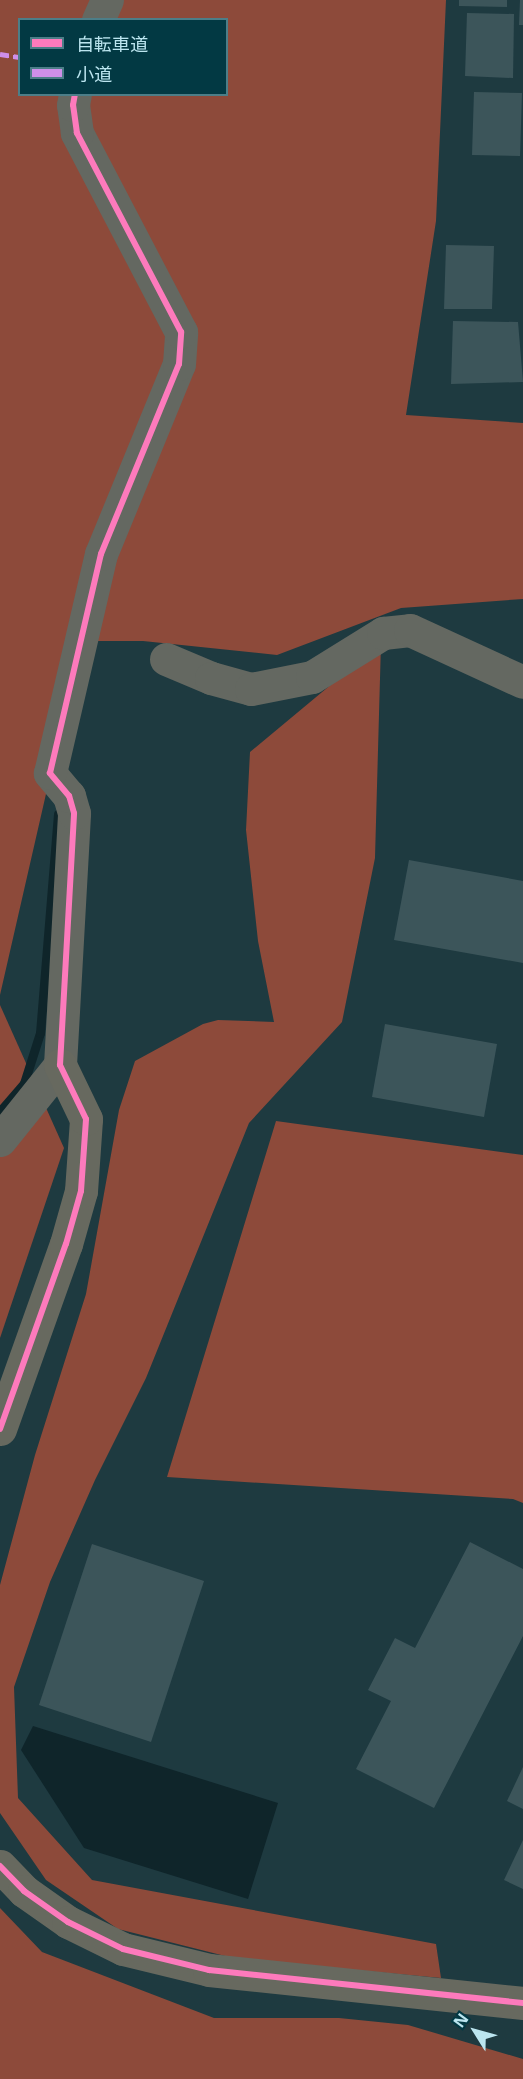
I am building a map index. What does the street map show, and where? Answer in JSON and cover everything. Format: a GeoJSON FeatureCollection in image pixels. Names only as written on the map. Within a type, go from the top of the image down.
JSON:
{"type":"FeatureCollection","features":[{"type":"Feature","properties":{"kind":"street"},"geometry":{"type":"LineString","coordinates":[[99,18],[107,0]]}},
{"type":"Feature","properties":{"kind":"street"},"geometry":{"type":"LineString","coordinates":[[0,1429],[66,1244],[81,1191],[86,1119],[60,1065],[74,813],[69,796],[50,773],[100,554],[178,364],[181,332],[77,133],[72,105],[74,96]]}},
{"type":"Feature","properties":{"kind":"street"},"geometry":{"type":"LineString","coordinates":[[166,659],[211,678],[251,689],[312,677],[383,633],[410,630],[523,682]]}},
{"type":"Feature","properties":{"kind":"street"},"geometry":{"type":"LineString","coordinates":[[0,1140],[60,1065]]}},
{"type":"Feature","properties":{"kind":"street"},"geometry":{"type":"LineString","coordinates":[[0,1866],[24,1891],[68,1922],[123,1949],[209,1970],[523,2003]]}},
{"type":"Feature","properties":{"kind":"shaded area"},"geometry":{"type":"Polygon","coordinates":[[[0,0],[446,0],[436,221],[406,415],[523,423],[523,599],[401,608],[277,655],[143,641],[81,641],[0,995],[0,0]]]}},
{"type":"Feature","properties":{"kind":"shaded area"},"geometry":{"type":"Polygon","coordinates":[[[381,643],[375,858],[342,1022],[249,1123],[146,1378],[95,1480],[50,1582],[14,1687],[18,1798],[92,1880],[436,1944],[441,1978],[237,1959],[118,1929],[46,1880],[0,1813],[0,1585],[35,1455],[86,1294],[119,1110],[135,1061],[203,1024],[218,1020],[274,1022],[258,941],[246,830],[250,752],[381,643]]]}},
{"type":"Feature","properties":{"kind":"shaded area"},"geometry":{"type":"Polygon","coordinates":[[[0,1005],[64,1148],[0,1338],[0,1005]]]}},
{"type":"Feature","properties":{"kind":"shaded area"},"geometry":{"type":"Polygon","coordinates":[[[276,1121],[523,1155],[523,1503],[513,1499],[167,1477],[276,1121]]]}},
{"type":"Feature","properties":{"kind":"shaded area"},"geometry":{"type":"Polygon","coordinates":[[[0,1908],[42,1952],[214,2018],[339,2018],[408,2025],[523,2059],[523,2079],[0,2079],[0,1908]]]}},
{"type":"Feature","properties":{"kind":"water"},"geometry":{"type":"Polygon","coordinates":[[[33,1726],[278,1803],[248,1899],[84,1848],[21,1750],[33,1726]]]}},
{"type":"Feature","properties":{"kind":"building"},"geometry":{"type":"Polygon","coordinates":[[[459,0],[507,0],[507,7],[459,6],[459,0]]]}},
{"type":"Feature","properties":{"kind":"building"},"geometry":{"type":"Polygon","coordinates":[[[520,0],[523,0],[523,25],[519,25],[520,0]]]}},
{"type":"Feature","properties":{"kind":"building"},"geometry":{"type":"Polygon","coordinates":[[[467,13],[514,14],[513,78],[465,76],[467,13]]]}},
{"type":"Feature","properties":{"kind":"building"},"geometry":{"type":"Polygon","coordinates":[[[474,92],[522,93],[520,156],[472,155],[474,92]]]}},
{"type":"Feature","properties":{"kind":"building"},"geometry":{"type":"Polygon","coordinates":[[[446,245],[494,246],[492,309],[444,309],[446,245]]]}},
{"type":"Feature","properties":{"kind":"building"},"geometry":{"type":"Polygon","coordinates":[[[453,321],[518,322],[523,382],[451,384],[453,321]]]}},
{"type":"Feature","properties":{"kind":"building"},"geometry":{"type":"Polygon","coordinates":[[[409,860],[523,881],[523,963],[394,940],[409,860]]]}},
{"type":"Feature","properties":{"kind":"building"},"geometry":{"type":"Polygon","coordinates":[[[385,1024],[497,1044],[484,1117],[372,1097],[385,1024]]]}},
{"type":"Feature","properties":{"kind":"building"},"geometry":{"type":"Polygon","coordinates":[[[470,1542],[523,1569],[523,1636],[434,1808],[356,1769],[391,1701],[368,1690],[395,1638],[415,1648],[470,1542]]]}},
{"type":"Feature","properties":{"kind":"building"},"geometry":{"type":"Polygon","coordinates":[[[92,1544],[204,1581],[151,1742],[39,1705],[92,1544]]]}},
{"type":"Feature","properties":{"kind":"building"},"geometry":{"type":"Polygon","coordinates":[[[523,1767],[523,1809],[507,1801],[523,1767]]]}},
{"type":"Feature","properties":{"kind":"building"},"geometry":{"type":"Polygon","coordinates":[[[523,1840],[523,1889],[504,1880],[523,1840]]]}},
{"type":"Feature","properties":{"kind":"waterway"},"geometry":{"type":"LineString","coordinates":[[0,1111],[24,1083],[40,1033],[58,814]]}},
{"type":"Feature","properties":{"kind":"marked path"},"geometry":{"type":"LineString","coordinates":[[0,54],[18,57]]}},
{"type":"Feature","properties":{"kind":"cycle path"},"geometry":{"type":"LineString","coordinates":[[0,1429],[66,1244],[81,1191],[86,1119],[60,1065],[74,813],[69,796],[50,773],[101,554],[179,364],[181,332],[77,133],[73,105],[75,96]]}},
{"type":"Feature","properties":{"kind":"cycle path"},"geometry":{"type":"LineString","coordinates":[[0,1866],[24,1891],[68,1922],[123,1949],[209,1970],[523,2003]]}}]}
